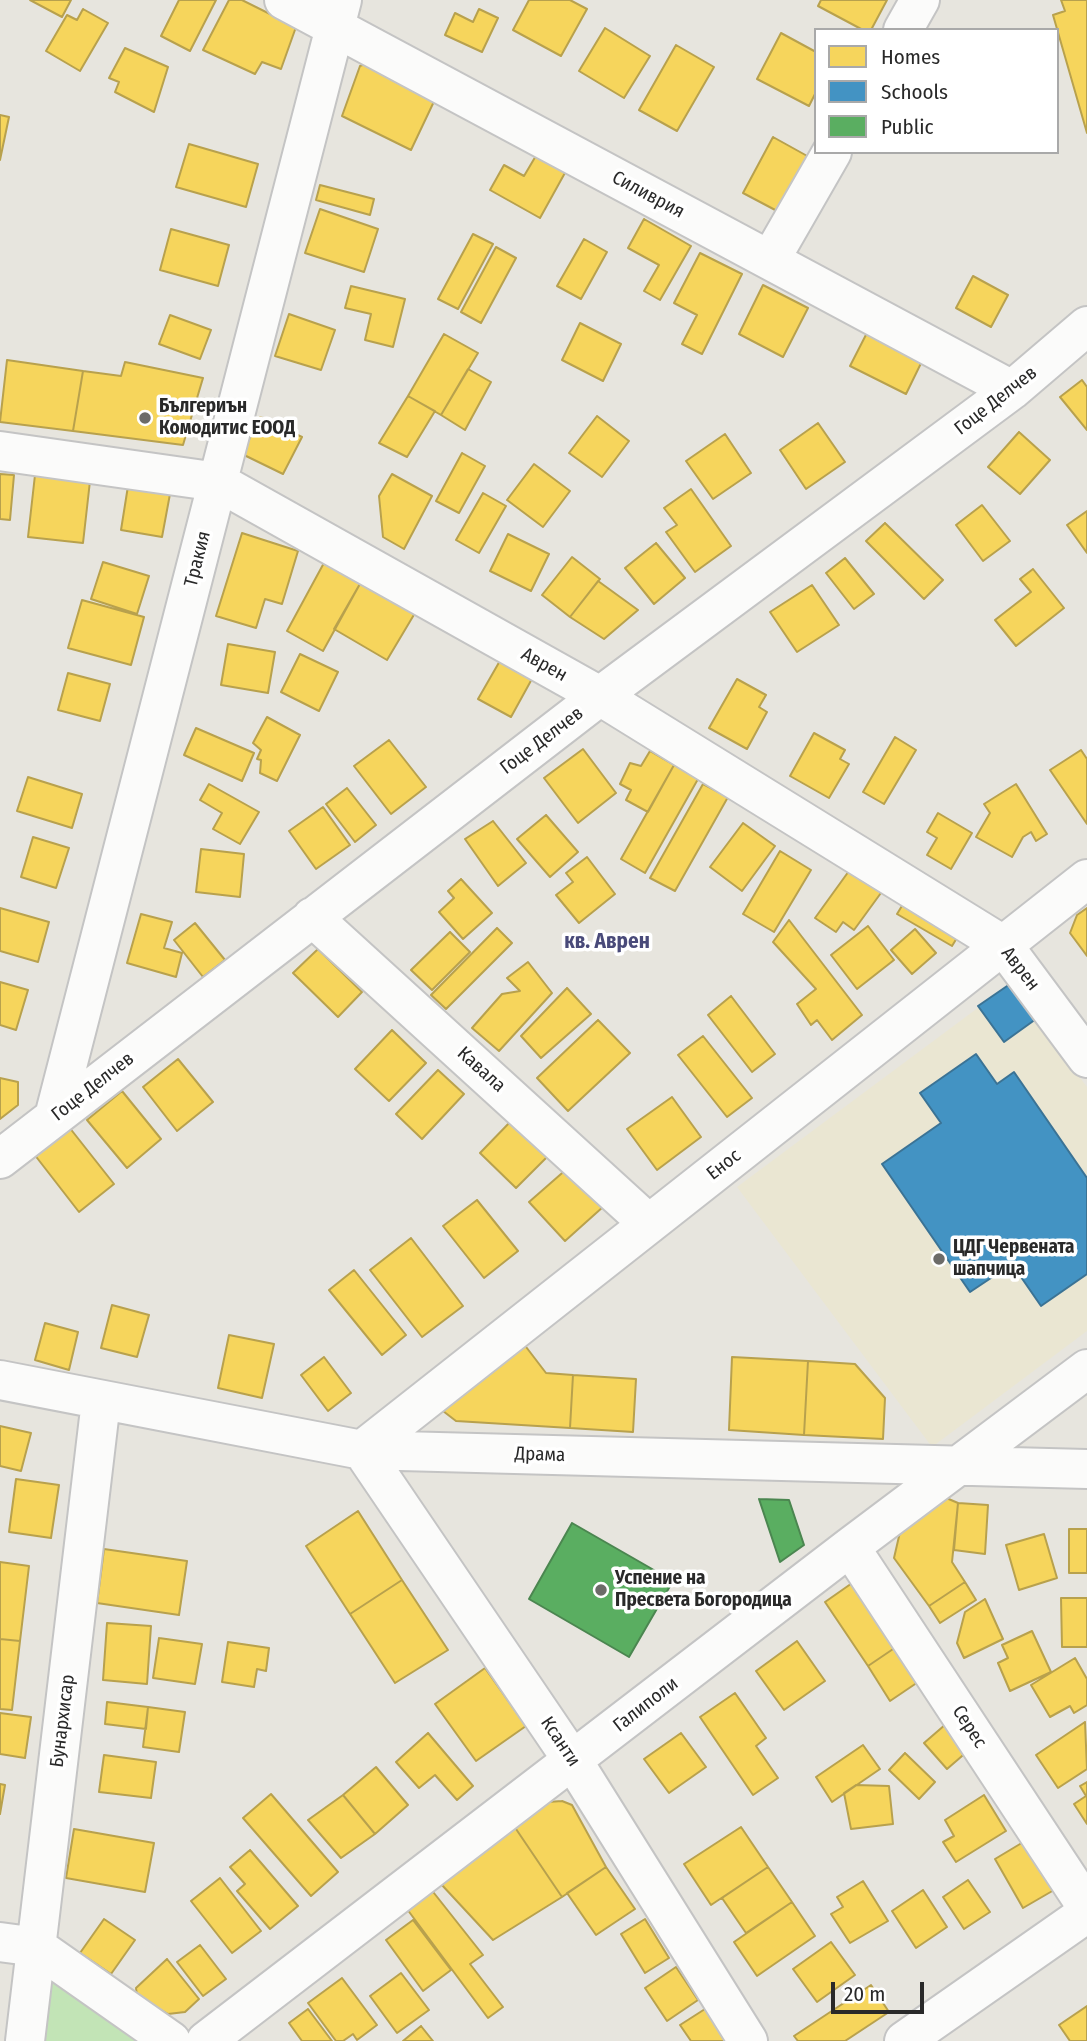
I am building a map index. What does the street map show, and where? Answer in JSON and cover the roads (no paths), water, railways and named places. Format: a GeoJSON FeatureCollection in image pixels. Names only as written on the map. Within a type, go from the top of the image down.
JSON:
{"type":"FeatureCollection","features":[{"type":"Feature","properties":{"kind":"street","name":"Силиврия"},"geometry":{"type":"LineString","coordinates":[[284,0],[339,14],[770,260],[1012,390]]}},
{"type":"Feature","properties":{"kind":"street"},"geometry":{"type":"LineString","coordinates":[[904,28],[920,0]]}},
{"type":"Feature","properties":{"kind":"street","name":"Тракия"},"geometry":{"type":"LineString","coordinates":[[54,1117],[339,14]]}},
{"type":"Feature","properties":{"kind":"street"},"geometry":{"type":"LineString","coordinates":[[770,260],[831,154]]}},
{"type":"Feature","properties":{"kind":"street","name":"Гоце Делчев"},"geometry":{"type":"LineString","coordinates":[[0,1159],[600,696],[1012,390],[1087,326]]}},
{"type":"Feature","properties":{"kind":"street","name":"Аврен"},"geometry":{"type":"LineString","coordinates":[[0,451],[218,482],[600,696],[1003,945],[1087,1058]]}},
{"type":"Feature","properties":{"kind":"street","name":"Енос"},"geometry":{"type":"LineString","coordinates":[[362,1450],[1087,879]]}},
{"type":"Feature","properties":{"kind":"street","name":"Кавала"},"geometry":{"type":"LineString","coordinates":[[312,917],[649,1224]]}},
{"type":"Feature","properties":{"kind":"street","name":"Галиполи"},"geometry":{"type":"LineString","coordinates":[[206,2041],[953,1468],[1087,1369]]}},
{"type":"Feature","properties":{"kind":"street","name":"Драма"},"geometry":{"type":"LineString","coordinates":[[0,1380],[362,1450],[953,1468],[1087,1469]]}},
{"type":"Feature","properties":{"kind":"street","name":"Бунархисар"},"geometry":{"type":"LineString","coordinates":[[25,2041],[18,1944],[101,1401]]}},
{"type":"Feature","properties":{"kind":"street","name":"Ксанти"},"geometry":{"type":"LineString","coordinates":[[362,1450],[573,1761],[748,2041]]}},
{"type":"Feature","properties":{"kind":"street","name":"Серес"},"geometry":{"type":"LineString","coordinates":[[850,1547],[1087,1907]]}},
{"type":"Feature","properties":{"kind":"street"},"geometry":{"type":"LineString","coordinates":[[904,2041],[1087,1913]]}},
{"type":"Feature","properties":{"kind":"street"},"geometry":{"type":"LineString","coordinates":[[18,1944],[171,2041]]}},
{"type":"Feature","properties":{"kind":"place","name":"Бългериън Комодитис ЕООД"},"geometry":{"type":"Point","coordinates":[145,418]}},
{"type":"Feature","properties":{"kind":"place","name":"ЦДГ Червената шапчица"},"geometry":{"type":"Point","coordinates":[939,1259]}},
{"type":"Feature","properties":{"kind":"place","name":"Успение на Пресвета Богородица"},"geometry":{"type":"Point","coordinates":[601,1590]}},
{"type":"Feature","properties":{"kind":"district","name":"кв. Аврен"},"geometry":{"type":"Point","coordinates":[607,942]}}]}
